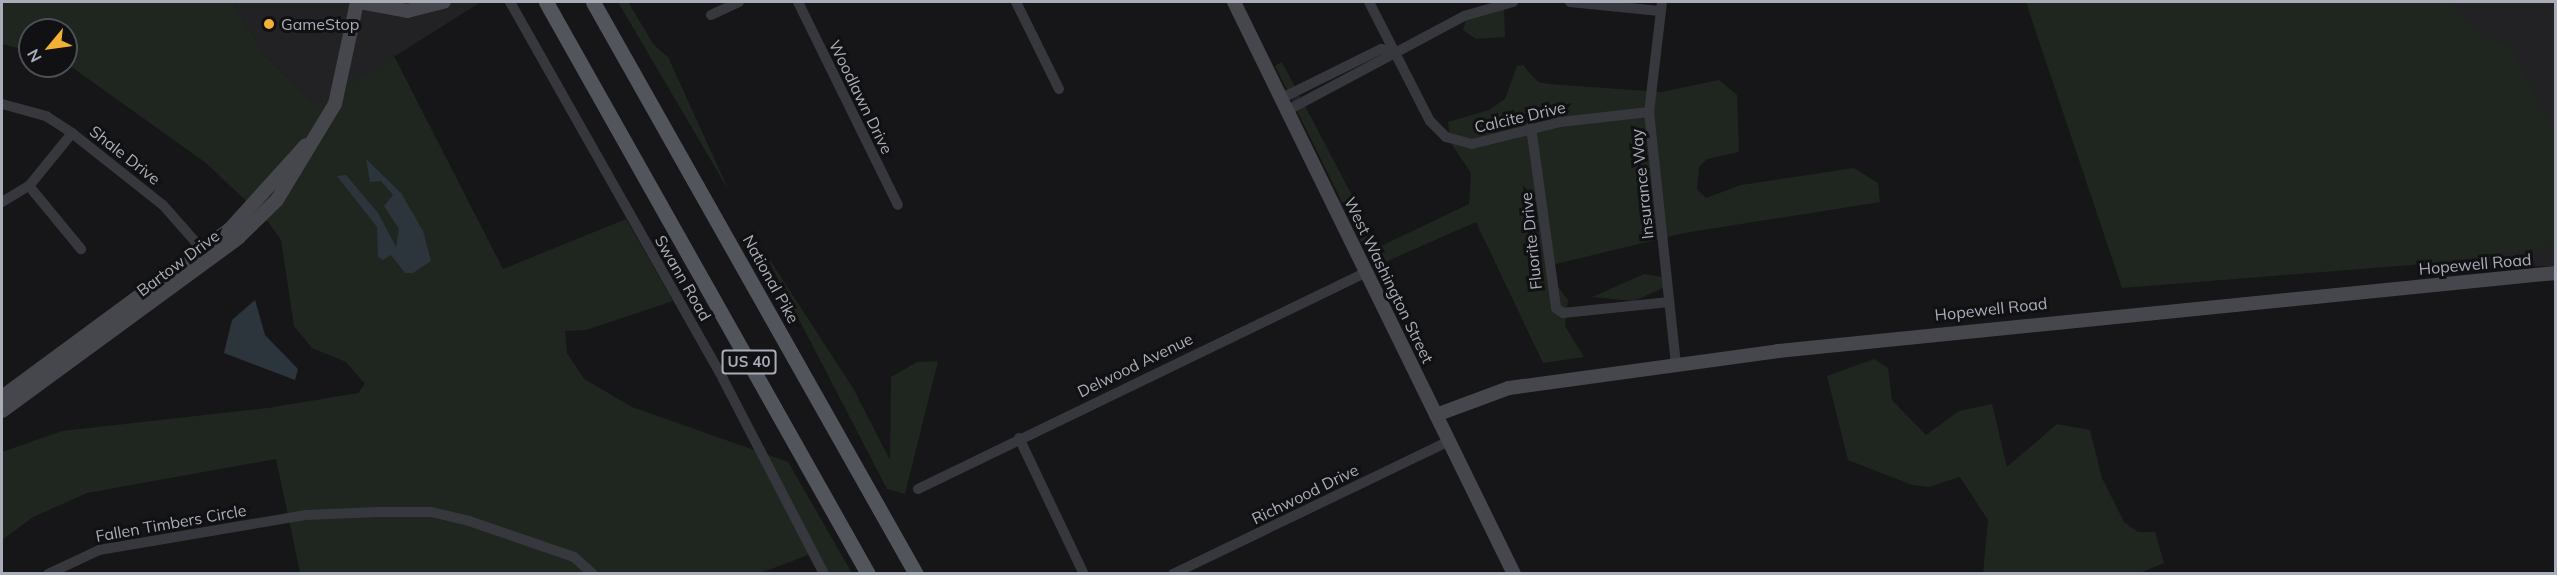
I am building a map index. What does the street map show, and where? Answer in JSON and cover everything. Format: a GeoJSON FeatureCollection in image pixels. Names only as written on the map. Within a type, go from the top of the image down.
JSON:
{"type":"FeatureCollection","features":[{"type":"Feature","properties":{"kind":"main road"},"geometry":{"type":"LineString","coordinates":[[359,2],[407,11],[444,2]]}},
{"type":"Feature","properties":{"kind":"main road","name":"Bartow Drive"},"geometry":{"type":"LineString","coordinates":[[2,411],[206,255],[248,214],[335,104],[359,2]]}},
{"type":"Feature","properties":{"kind":"main road"},"geometry":{"type":"LineString","coordinates":[[541,2],[557,21]]}},
{"type":"Feature","properties":{"kind":"main road","name":"US 40"},"geometry":{"type":"LineString","coordinates":[[546,2],[868,573]]}},
{"type":"Feature","properties":{"kind":"main road"},"geometry":{"type":"LineString","coordinates":[[585,2],[635,88],[645,93]]}},
{"type":"Feature","properties":{"kind":"main road","name":"National Pike"},"geometry":{"type":"LineString","coordinates":[[593,2],[916,573]]}},
{"type":"Feature","properties":{"kind":"main road","name":"West Washington Street"},"geometry":{"type":"LineString","coordinates":[[1234,2],[1514,573]]}},
{"type":"Feature","properties":{"kind":"main road","name":"Bartow Drive"},"geometry":{"type":"LineString","coordinates":[[2,397],[206,255]]}},
{"type":"Feature","properties":{"kind":"main road","name":"Hopewell Road"},"geometry":{"type":"LineString","coordinates":[[1436,415],[1509,388],[1676,364],[2033,321],[2556,273]]}},
{"type":"Feature","properties":{"kind":"street","name":"Swann Road"},"geometry":{"type":"LineString","coordinates":[[510,2],[723,379],[824,573]]}},
{"type":"Feature","properties":{"kind":"street"},"geometry":{"type":"LineString","coordinates":[[711,15],[739,2]]}},
{"type":"Feature","properties":{"kind":"street","name":"Woodlawn Drive"},"geometry":{"type":"LineString","coordinates":[[798,2],[897,205]]}},
{"type":"Feature","properties":{"kind":"street"},"geometry":{"type":"LineString","coordinates":[[1016,2],[1059,89]]}},
{"type":"Feature","properties":{"kind":"street","name":"Calcite Drive"},"geometry":{"type":"LineString","coordinates":[[1370,2],[1430,121],[1446,137],[1472,144],[1531,128],[1649,112]]}},
{"type":"Feature","properties":{"kind":"street"},"geometry":{"type":"LineString","coordinates":[[1285,104],[1388,61],[1394,51],[1464,16],[1513,2]]}},
{"type":"Feature","properties":{"kind":"street"},"geometry":{"type":"LineString","coordinates":[[1570,2],[1661,6]]}},
{"type":"Feature","properties":{"kind":"street","name":"Insurance Way"},"geometry":{"type":"LineString","coordinates":[[1661,6],[1649,112],[1676,364]]}},
{"type":"Feature","properties":{"kind":"street","name":"Shale Drive"},"geometry":{"type":"LineString","coordinates":[[2,104],[46,116],[72,133],[163,205],[206,255]]}},
{"type":"Feature","properties":{"kind":"street","name":"Fluorite Drive"},"geometry":{"type":"LineString","coordinates":[[1531,128],[1556,308],[1563,313],[1669,302]]}},
{"type":"Feature","properties":{"kind":"street"},"geometry":{"type":"LineString","coordinates":[[2,202],[29,186],[72,133]]}},
{"type":"Feature","properties":{"kind":"street"},"geometry":{"type":"LineString","coordinates":[[29,186],[81,249]]}},
{"type":"Feature","properties":{"kind":"street","name":"Delwood Avenue"},"geometry":{"type":"LineString","coordinates":[[918,489],[1019,438],[1366,272]]}},
{"type":"Feature","properties":{"kind":"street"},"geometry":{"type":"LineString","coordinates":[[1019,438],[1084,573]]}},
{"type":"Feature","properties":{"kind":"street","name":"Richwood Drive"},"geometry":{"type":"LineString","coordinates":[[1173,573],[1449,441]]}},
{"type":"Feature","properties":{"kind":"street","name":"Fallen Timbers Circle"},"geometry":{"type":"LineString","coordinates":[[48,573],[99,550],[305,515],[431,512],[574,557],[593,573]]}},
{"type":"Feature","properties":{"kind":"shaded area"},"geometry":{"type":"Polygon","coordinates":[[[2,2],[233,2],[265,56],[317,105],[394,56],[503,269],[626,219],[673,301],[586,330],[565,331],[567,353],[584,379],[632,407],[788,462],[852,573],[829,573],[816,552],[758,574],[293,573],[300,572],[276,459],[87,493],[33,517],[2,540],[2,452],[62,431],[268,408],[358,393],[365,384],[346,362],[312,348],[294,326],[281,240],[268,222],[206,163],[78,72],[78,18],[18,18],[18,48],[2,44],[2,2]]]}},
{"type":"Feature","properties":{"kind":"shaded area"},"geometry":{"type":"Polygon","coordinates":[[[233,2],[481,2],[317,105],[265,56],[233,2]]]}},
{"type":"Feature","properties":{"kind":"shaded area"},"geometry":{"type":"Polygon","coordinates":[[[618,2],[628,2],[654,45],[668,57],[729,191],[618,2]]]}},
{"type":"Feature","properties":{"kind":"shaded area"},"geometry":{"type":"Polygon","coordinates":[[[2026,2],[2446,2],[2481,32],[2510,48],[2555,130],[2555,246],[2423,264],[2122,288],[2026,2]]]}},
{"type":"Feature","properties":{"kind":"shaded area"},"geometry":{"type":"Polygon","coordinates":[[[2419,2],[2555,2],[2555,266],[2419,266],[2419,2]]]}},
{"type":"Feature","properties":{"kind":"shaded area"},"geometry":{"type":"Polygon","coordinates":[[[1504,8],[1505,37],[1476,39],[1463,30],[1466,19],[1504,8]]]}},
{"type":"Feature","properties":{"kind":"shaded area"},"geometry":{"type":"Polygon","coordinates":[[[1282,62],[1379,247],[1469,204],[1471,173],[1450,142],[1448,122],[1489,110],[1505,99],[1517,66],[1523,65],[1538,82],[1549,84],[1661,92],[1719,80],[1737,95],[1739,152],[1707,159],[1699,167],[1697,189],[1706,198],[1741,185],[1854,168],[1878,183],[1880,202],[1684,233],[1552,265],[1555,283],[1568,300],[1565,326],[1584,357],[1543,363],[1476,222],[1374,267],[1275,66],[1282,62]]]}},
{"type":"Feature","properties":{"kind":"shaded area"},"geometry":{"type":"Polygon","coordinates":[[[366,159],[401,193],[423,231],[431,261],[413,273],[405,273],[391,255],[383,260],[378,257],[377,227],[337,176],[346,175],[378,213],[396,247],[399,229],[384,206],[393,195],[381,181],[370,182],[366,159]]]}},
{"type":"Feature","properties":{"kind":"shaded area"},"geometry":{"type":"Polygon","coordinates":[[[762,248],[853,388],[890,460],[891,377],[917,362],[938,361],[905,494],[887,489],[762,248]]]}},
{"type":"Feature","properties":{"kind":"shaded area"},"geometry":{"type":"Polygon","coordinates":[[[1644,274],[1668,278],[1665,287],[1634,301],[1592,297],[1644,274]]]}},
{"type":"Feature","properties":{"kind":"shaded area"},"geometry":{"type":"Polygon","coordinates":[[[255,300],[265,335],[298,369],[295,380],[224,353],[232,320],[255,300]]]}},
{"type":"Feature","properties":{"kind":"shaded area"},"geometry":{"type":"Polygon","coordinates":[[[1874,359],[1888,368],[1892,400],[1926,435],[1959,411],[1992,404],[2007,467],[2057,424],[2090,430],[2102,478],[2124,522],[2138,532],[2155,532],[2164,563],[2140,573],[1983,573],[1988,520],[1960,477],[1929,487],[1912,485],[1848,460],[1827,376],[1874,359]]]}},
{"type":"Feature","properties":{"kind":"place","name":"GameStop"},"geometry":{"type":"Point","coordinates":[269,24]}}]}
